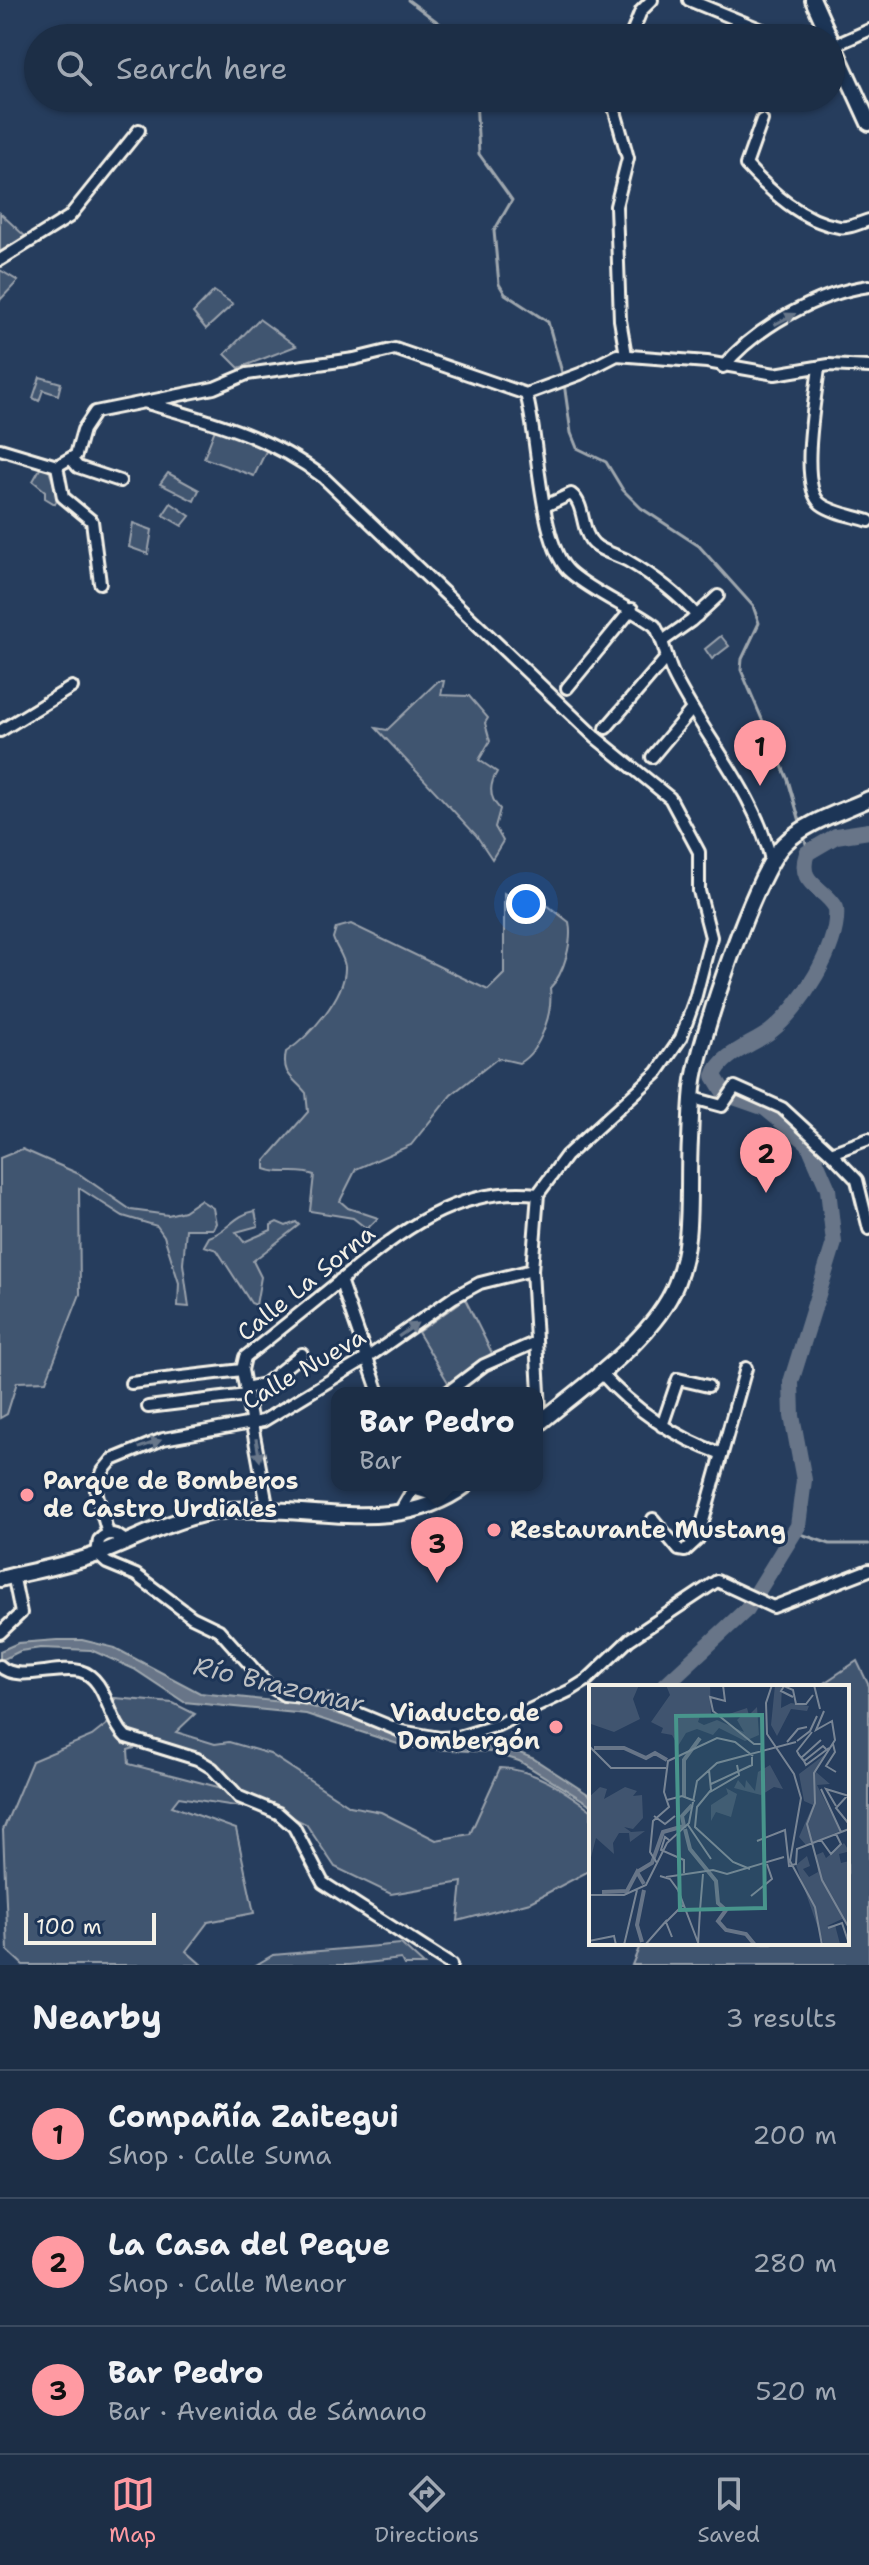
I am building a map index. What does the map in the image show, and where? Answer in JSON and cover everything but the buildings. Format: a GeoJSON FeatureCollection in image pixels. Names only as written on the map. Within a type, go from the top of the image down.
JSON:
{"type":"FeatureCollection","features":[{"type":"Feature","properties":{"kind":"street"},"geometry":{"type":"LineString","coordinates":[[636,24],[641,11],[652,0]]}},
{"type":"Feature","properties":{"kind":"street"},"geometry":{"type":"LineString","coordinates":[[689,0],[748,24]]}},
{"type":"Feature","properties":{"kind":"street"},"geometry":{"type":"LineString","coordinates":[[813,0],[824,24]]}},
{"type":"Feature","properties":{"kind":"street"},"geometry":{"type":"LineString","coordinates":[[845,38],[869,30]]}},
{"type":"Feature","properties":{"kind":"street"},"geometry":{"type":"LineString","coordinates":[[845,71],[869,123]]}},
{"type":"Feature","properties":{"kind":"street"},"geometry":{"type":"LineString","coordinates":[[615,112],[628,158],[616,206],[620,320],[626,355]]}},
{"type":"Feature","properties":{"kind":"street"},"geometry":{"type":"LineString","coordinates":[[762,120],[746,165],[763,184],[800,212],[841,228],[869,220]]}},
{"type":"Feature","properties":{"kind":"street"},"geometry":{"type":"LineString","coordinates":[[0,260],[69,217],[139,130]]}},
{"type":"Feature","properties":{"kind":"street"},"geometry":{"type":"LineString","coordinates":[[723,367],[748,342],[771,327],[833,294],[869,286]]}},
{"type":"Feature","properties":{"kind":"street"},"geometry":{"type":"LineString","coordinates":[[0,449],[57,466],[72,460],[83,430],[95,412],[214,388],[247,374],[354,359],[395,349],[526,394],[617,355],[775,374],[819,367],[869,367]]}},
{"type":"Feature","properties":{"kind":"street"},"geometry":{"type":"LineString","coordinates":[[819,367],[809,464],[811,491],[823,505],[869,521]]}},
{"type":"Feature","properties":{"kind":"street"},"geometry":{"type":"LineString","coordinates":[[526,394],[536,471],[560,559],[570,573],[655,626],[664,640],[667,657],[692,709],[749,806],[771,860]]}},
{"type":"Feature","properties":{"kind":"street"},"geometry":{"type":"LineString","coordinates":[[147,403],[255,435],[280,447],[323,477],[595,737],[660,788],[679,810],[696,842],[699,891],[711,937],[681,1038],[657,1073],[566,1156],[538,1194],[532,1270],[539,1387]]}},
{"type":"Feature","properties":{"kind":"street"},"geometry":{"type":"LineString","coordinates":[[72,460],[78,467],[120,481]]}},
{"type":"Feature","properties":{"kind":"street"},"geometry":{"type":"LineString","coordinates":[[57,466],[63,497],[92,521],[100,583]]}},
{"type":"Feature","properties":{"kind":"street"},"geometry":{"type":"LineString","coordinates":[[545,506],[571,494],[577,499],[583,523],[596,546],[653,576],[682,598],[697,616]]}},
{"type":"Feature","properties":{"kind":"street"},"geometry":{"type":"LineString","coordinates":[[664,640],[718,596]]}},
{"type":"Feature","properties":{"kind":"street"},"geometry":{"type":"LineString","coordinates":[[567,688],[632,609]]}},
{"type":"Feature","properties":{"kind":"street"},"geometry":{"type":"LineString","coordinates":[[606,728],[667,657]]}},
{"type":"Feature","properties":{"kind":"street"},"geometry":{"type":"LineString","coordinates":[[0,731],[72,687]]}},
{"type":"Feature","properties":{"kind":"street"},"geometry":{"type":"LineString","coordinates":[[652,757],[692,709]]}},
{"type":"Feature","properties":{"kind":"street"},"geometry":{"type":"LineString","coordinates":[[543,1419],[649,1326],[676,1284],[685,1255],[693,1098],[700,1050],[754,896],[771,860],[792,837],[869,799]]}},
{"type":"Feature","properties":{"kind":"street"},"geometry":{"type":"LineString","coordinates":[[693,1098],[722,1106],[735,1087],[782,1108],[857,1180],[869,1229]]}},
{"type":"Feature","properties":{"kind":"street"},"geometry":{"type":"LineString","coordinates":[[831,1153],[869,1139]]}},
{"type":"Feature","properties":{"kind":"street","name":"Calle La Sorna"},"geometry":{"type":"LineString","coordinates":[[268,1511],[242,1370],[245,1357],[408,1228],[456,1203],[484,1196],[538,1194]]}},
{"type":"Feature","properties":{"kind":"street","name":"Calle Nueva"},"geometry":{"type":"LineString","coordinates":[[108,1534],[96,1491],[103,1471],[112,1460],[163,1439],[253,1425],[367,1358],[460,1294],[480,1283],[532,1270]]}},
{"type":"Feature","properties":{"kind":"street"},"geometry":{"type":"LineString","coordinates":[[340,1280],[377,1387]]}},
{"type":"Feature","properties":{"kind":"street"},"geometry":{"type":"LineString","coordinates":[[455,1387],[484,1365],[536,1342]]}},
{"type":"Feature","properties":{"kind":"street"},"geometry":{"type":"LineString","coordinates":[[148,1407],[246,1392],[264,1384],[302,1354]]}},
{"type":"Feature","properties":{"kind":"street"},"geometry":{"type":"LineString","coordinates":[[653,1519],[679,1550],[685,1551],[698,1539],[746,1368]]}},
{"type":"Feature","properties":{"kind":"street"},"geometry":{"type":"LineString","coordinates":[[131,1383],[242,1370]]}},
{"type":"Feature","properties":{"kind":"street"},"geometry":{"type":"LineString","coordinates":[[599,1371],[626,1401],[662,1426],[722,1454]]}},
{"type":"Feature","properties":{"kind":"street"},"geometry":{"type":"LineString","coordinates":[[662,1426],[678,1379],[708,1386]]}},
{"type":"Feature","properties":{"kind":"street"},"geometry":{"type":"LineString","coordinates":[[399,1513],[410,1491]]}},
{"type":"Feature","properties":{"kind":"street"},"geometry":{"type":"LineString","coordinates":[[423,1491],[445,1499]]}},
{"type":"Feature","properties":{"kind":"street"},"geometry":{"type":"LineString","coordinates":[[0,1633],[21,1613],[4,1575],[97,1554],[187,1518],[210,1513],[268,1511],[399,1513],[445,1499],[457,1491]]}},
{"type":"Feature","properties":{"kind":"street"},"geometry":{"type":"LineString","coordinates":[[97,1554],[99,1540],[108,1534],[115,1534],[126,1542]]}},
{"type":"Feature","properties":{"kind":"street"},"geometry":{"type":"LineString","coordinates":[[97,1554],[107,1563],[136,1575],[192,1617],[219,1630],[268,1685],[284,1695],[323,1699],[401,1731],[440,1738],[459,1737],[498,1725],[571,1690],[587,1680],[630,1639],[717,1581],[773,1607],[869,1570]]}},
{"type":"Feature","properties":{"kind":"street"},"geometry":{"type":"LineString","coordinates":[[1,1667],[19,1673],[72,1669],[85,1672],[99,1686],[112,1718],[126,1737],[197,1759],[212,1768],[239,1797],[278,1813],[294,1827],[323,1883],[451,1965]]}},
{"type":"Feature","properties":{"kind":"shaded area"},"geometry":{"type":"Polygon","coordinates":[[[0,213],[27,238],[0,254],[0,213]]]}},
{"type":"Feature","properties":{"kind":"shaded area"},"geometry":{"type":"Polygon","coordinates":[[[0,270],[18,281],[0,300],[0,270]]]}},
{"type":"Feature","properties":{"kind":"shaded area"},"geometry":{"type":"Polygon","coordinates":[[[214,291],[233,304],[206,329],[193,313],[214,291]]]}},
{"type":"Feature","properties":{"kind":"shaded area"},"geometry":{"type":"Polygon","coordinates":[[[259,319],[296,346],[239,368],[225,354],[259,319]]]}},
{"type":"Feature","properties":{"kind":"shaded area"},"geometry":{"type":"Polygon","coordinates":[[[40,377],[61,383],[58,395],[43,390],[39,401],[33,398],[40,377]]]}},
{"type":"Feature","properties":{"kind":"shaded area"},"geometry":{"type":"Polygon","coordinates":[[[216,427],[269,445],[254,476],[204,458],[216,427]]]}},
{"type":"Feature","properties":{"kind":"shaded area"},"geometry":{"type":"Polygon","coordinates":[[[41,467],[48,467],[58,498],[55,504],[45,498],[45,491],[33,481],[41,467]]]}},
{"type":"Feature","properties":{"kind":"shaded area"},"geometry":{"type":"Polygon","coordinates":[[[168,473],[199,490],[194,501],[160,484],[168,473]]]}},
{"type":"Feature","properties":{"kind":"shaded area"},"geometry":{"type":"Polygon","coordinates":[[[171,503],[190,516],[182,526],[163,515],[171,503]]]}},
{"type":"Feature","properties":{"kind":"shaded area"},"geometry":{"type":"Polygon","coordinates":[[[133,523],[152,530],[148,554],[129,547],[133,523]]]}},
{"type":"Feature","properties":{"kind":"shaded area"},"geometry":{"type":"Polygon","coordinates":[[[721,636],[729,646],[712,659],[705,649],[721,636]]]}},
{"type":"Feature","properties":{"kind":"shaded area"},"geometry":{"type":"Polygon","coordinates":[[[438,681],[444,681],[441,695],[469,696],[488,718],[485,723],[490,741],[479,760],[497,772],[491,791],[500,809],[495,827],[503,841],[492,859],[476,835],[376,728],[387,730],[438,681]]]}},
{"type":"Feature","properties":{"kind":"shaded area"},"geometry":{"type":"Polygon","coordinates":[[[504,893],[511,897],[534,895],[569,922],[566,957],[550,988],[550,1008],[544,1030],[534,1049],[519,1063],[498,1058],[451,1095],[411,1145],[356,1169],[340,1201],[348,1208],[378,1218],[367,1229],[353,1218],[310,1211],[314,1175],[271,1171],[265,1169],[265,1161],[308,1112],[306,1093],[285,1066],[286,1052],[324,1015],[344,978],[343,959],[333,938],[336,928],[351,924],[488,990],[504,974],[504,893]]]}},
{"type":"Feature","properties":{"kind":"shaded area"},"geometry":{"type":"Polygon","coordinates":[[[22,1149],[79,1174],[131,1210],[168,1215],[184,1211],[200,1200],[213,1208],[216,1223],[213,1229],[186,1229],[183,1264],[189,1307],[178,1306],[179,1283],[164,1236],[157,1226],[123,1216],[79,1188],[80,1294],[46,1381],[17,1382],[7,1414],[0,1418],[0,1158],[22,1149]]]}},
{"type":"Feature","properties":{"kind":"shaded area"},"geometry":{"type":"Polygon","coordinates":[[[255,1211],[258,1226],[236,1232],[244,1242],[271,1230],[271,1225],[277,1222],[286,1226],[296,1222],[299,1225],[253,1261],[261,1277],[256,1305],[251,1303],[217,1250],[204,1246],[209,1237],[255,1211]]]}},
{"type":"Feature","properties":{"kind":"shaded area"},"geometry":{"type":"Polygon","coordinates":[[[465,1299],[492,1353],[449,1384],[418,1332],[465,1299]]]}},
{"type":"Feature","properties":{"kind":"shaded area"},"geometry":{"type":"Polygon","coordinates":[[[82,1640],[115,1648],[200,1693],[301,1704],[376,1724],[463,1740],[489,1740],[534,1759],[589,1795],[589,1804],[519,1761],[491,1752],[410,1748],[306,1714],[184,1702],[134,1669],[91,1650],[41,1648],[20,1651],[0,1661],[0,1651],[18,1643],[82,1640]]]}},
{"type":"Feature","properties":{"kind":"shaded area"},"geometry":{"type":"Polygon","coordinates":[[[857,1661],[869,1686],[869,1965],[632,1965],[640,1945],[849,1945],[849,1685],[821,1685],[857,1661]]]}},
{"type":"Feature","properties":{"kind":"shaded area"},"geometry":{"type":"Polygon","coordinates":[[[115,1698],[173,1703],[195,1714],[176,1732],[215,1744],[229,1742],[270,1754],[350,1806],[381,1812],[436,1840],[470,1834],[500,1768],[525,1772],[559,1788],[589,1809],[589,1871],[530,1902],[458,1921],[462,1882],[391,1894],[335,1867],[306,1824],[241,1792],[213,1762],[157,1741],[128,1750],[129,1764],[222,1788],[248,1808],[179,1797],[172,1806],[236,1829],[254,1913],[208,1922],[186,1951],[202,1965],[23,1965],[8,1951],[3,1830],[32,1761],[92,1736],[116,1717],[115,1698]]]}},
{"type":"Feature","properties":{"kind":"shaded area"},"geometry":{"type":"Polygon","coordinates":[[[401,1944],[424,1965],[404,1965],[401,1959],[349,1965],[256,1965],[273,1955],[401,1944]]]}},
{"type":"Feature","properties":{"kind":"waterway"},"geometry":{"type":"LineString","coordinates":[[408,0],[440,24]]}},
{"type":"Feature","properties":{"kind":"waterway"},"geometry":{"type":"LineString","coordinates":[[477,112],[479,154],[512,200],[494,231],[499,284],[505,294],[548,322],[563,376]]}},
{"type":"Feature","properties":{"kind":"waterway"},"geometry":{"type":"LineString","coordinates":[[564,383],[571,433],[577,448],[606,462],[623,490],[641,508],[699,546],[753,606],[759,623],[742,659],[741,670],[788,780],[801,825]]}},
{"type":"Feature","properties":{"kind":"waterway"},"geometry":{"type":"LineString","coordinates":[[665,1685],[747,1609],[798,1526],[804,1480],[792,1416],[791,1382],[834,1243],[828,1189],[808,1143],[765,1108],[725,1094],[714,1076],[730,1056],[782,1021],[805,992],[825,958],[836,923],[836,908],[808,879],[805,872],[807,853],[836,836],[869,831]]}},
{"type":"Feature","properties":{"kind":"waterway"},"geometry":{"type":"LineString","coordinates":[[804,836],[808,852]]}},
{"type":"Feature","properties":{"kind":"waterway"},"geometry":{"type":"LineString","coordinates":[[795,1532],[830,1544],[869,1544]]}},
{"type":"Feature","properties":{"kind":"place","name":"Compañía Zaitegui"},"geometry":{"type":"Point","coordinates":[760,786]}},
{"type":"Feature","properties":{"kind":"place","name":"La Casa del Peque"},"geometry":{"type":"Point","coordinates":[766,1193]}},
{"type":"Feature","properties":{"kind":"place","name":"Parque de Bomberos de Castro Urdiales"},"geometry":{"type":"Point","coordinates":[27,1495]}},
{"type":"Feature","properties":{"kind":"place","name":"Restaurante Mustang"},"geometry":{"type":"Point","coordinates":[494,1530]}},
{"type":"Feature","properties":{"kind":"place","name":"Bar Pedro"},"geometry":{"type":"Point","coordinates":[437,1583]}},
{"type":"Feature","properties":{"kind":"place","name":"Viaducto de Dombergón"},"geometry":{"type":"Point","coordinates":[556,1727]}},
{"type":"Feature","properties":{"kind":"water label","name":"Río Brazomar"},"geometry":{"type":"Point","coordinates":[279,1684]}}]}
